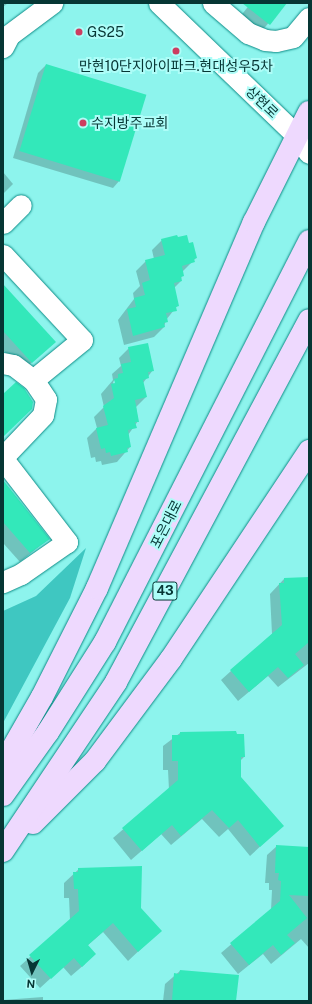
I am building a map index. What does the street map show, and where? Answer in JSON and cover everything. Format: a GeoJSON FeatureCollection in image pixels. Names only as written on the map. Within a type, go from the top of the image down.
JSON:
{"type":"FeatureCollection","features":[{"type":"Feature","properties":{"kind":"main road"},"geometry":{"type":"LineString","coordinates":[[3,765],[42,697],[97,588],[251,229],[296,135],[309,112]]}},
{"type":"Feature","properties":{"kind":"main road","name":"포은대로"},"geometry":{"type":"LineString","coordinates":[[3,795],[48,732],[105,642],[309,241]]}},
{"type":"Feature","properties":{"kind":"main road","name":"43"},"geometry":{"type":"LineString","coordinates":[[3,851],[116,682],[309,320]]}},
{"type":"Feature","properties":{"kind":"main road"},"geometry":{"type":"LineString","coordinates":[[3,851],[95,760],[171,659],[309,451]]}},
{"type":"Feature","properties":{"kind":"street"},"geometry":{"type":"LineString","coordinates":[[3,47],[9,35],[52,3]]}},
{"type":"Feature","properties":{"kind":"street","name":"상현로"},"geometry":{"type":"LineString","coordinates":[[159,3],[296,135],[309,154]]}},
{"type":"Feature","properties":{"kind":"street"},"geometry":{"type":"LineString","coordinates":[[213,3],[248,33],[265,40],[276,41],[293,37],[309,18]]}},
{"type":"Feature","properties":{"kind":"street"},"geometry":{"type":"LineString","coordinates":[[3,223],[21,205]]}},
{"type":"Feature","properties":{"kind":"street"},"geometry":{"type":"LineString","coordinates":[[3,255],[82,340],[33,380]]}},
{"type":"Feature","properties":{"kind":"street"},"geometry":{"type":"LineString","coordinates":[[3,363],[14,365],[33,380],[46,399],[43,415],[3,458],[67,542],[21,574],[3,582]]}},
{"type":"Feature","properties":{"kind":"shaded area"},"geometry":{"type":"Polygon","coordinates":[[[86,548],[70,598],[3,723],[3,611],[36,596],[86,548]]]}},
{"type":"Feature","properties":{"kind":"building"},"geometry":{"type":"Polygon","coordinates":[[[242,3],[287,3],[270,25],[242,3]]]}},
{"type":"Feature","properties":{"kind":"building","name":"수지방주교회"},"geometry":{"type":"Polygon","coordinates":[[[46,64],[146,95],[120,182],[19,151],[46,64]]]}},
{"type":"Feature","properties":{"kind":"building"},"geometry":{"type":"Polygon","coordinates":[[[177,235],[178,237],[187,235],[189,243],[193,242],[197,258],[194,259],[195,262],[182,266],[184,276],[181,277],[182,281],[174,283],[179,306],[176,307],[177,311],[166,313],[168,322],[164,323],[165,327],[133,336],[127,309],[136,307],[134,298],[145,295],[142,283],[150,280],[145,260],[165,255],[161,239],[177,235]]]}},
{"type":"Feature","properties":{"kind":"building"},"geometry":{"type":"Polygon","coordinates":[[[3,284],[56,342],[32,363],[3,331],[3,284]]]}},
{"type":"Feature","properties":{"kind":"building"},"geometry":{"type":"Polygon","coordinates":[[[148,343],[154,371],[148,372],[149,378],[143,380],[147,397],[135,400],[139,422],[135,422],[137,428],[128,430],[131,447],[127,448],[128,452],[111,456],[110,452],[106,453],[105,448],[101,449],[96,428],[108,425],[103,406],[114,398],[111,384],[115,383],[114,379],[118,378],[118,374],[123,373],[121,364],[131,362],[128,347],[148,343]]]}},
{"type":"Feature","properties":{"kind":"building"},"geometry":{"type":"Polygon","coordinates":[[[16,382],[24,388],[33,402],[32,409],[3,437],[3,394],[16,382]]]}},
{"type":"Feature","properties":{"kind":"building"},"geometry":{"type":"Polygon","coordinates":[[[3,480],[50,539],[30,553],[3,522],[3,480]]]}},
{"type":"Feature","properties":{"kind":"building"},"geometry":{"type":"Polygon","coordinates":[[[309,577],[309,642],[295,654],[304,665],[288,678],[278,667],[249,692],[230,670],[282,625],[279,583],[284,583],[284,578],[309,577]]]}},
{"type":"Feature","properties":{"kind":"building"},"geometry":{"type":"Polygon","coordinates":[[[236,731],[237,734],[244,734],[245,757],[241,757],[241,777],[284,826],[260,847],[238,820],[229,828],[212,810],[181,836],[172,825],[142,851],[122,828],[178,780],[178,761],[172,761],[172,735],[180,735],[180,732],[236,731]]]}},
{"type":"Feature","properties":{"kind":"building"},"geometry":{"type":"Polygon","coordinates":[[[276,845],[309,847],[309,896],[289,895],[307,918],[287,935],[295,943],[281,955],[273,945],[249,965],[230,943],[280,901],[281,881],[278,880],[279,873],[275,873],[276,845]]]}},
{"type":"Feature","properties":{"kind":"building"},"geometry":{"type":"Polygon","coordinates":[[[142,866],[141,908],[162,931],[138,952],[113,923],[88,945],[96,954],[82,967],[74,958],[51,979],[29,955],[79,911],[78,889],[74,889],[73,872],[78,872],[78,868],[142,866]]]}},
{"type":"Feature","properties":{"kind":"building"},"geometry":{"type":"Polygon","coordinates":[[[180,970],[239,975],[236,1001],[172,1001],[174,973],[179,974],[180,970]]]}},
{"type":"Feature","properties":{"kind":"place","name":"GS25"},"geometry":{"type":"Point","coordinates":[79,32]}},
{"type":"Feature","properties":{"kind":"place","name":"만현10단지아이파크.현대성우5차"},"geometry":{"type":"Point","coordinates":[176,51]}},
{"type":"Feature","properties":{"kind":"place","name":"수지방주교회"},"geometry":{"type":"Point","coordinates":[83,123]}}]}
